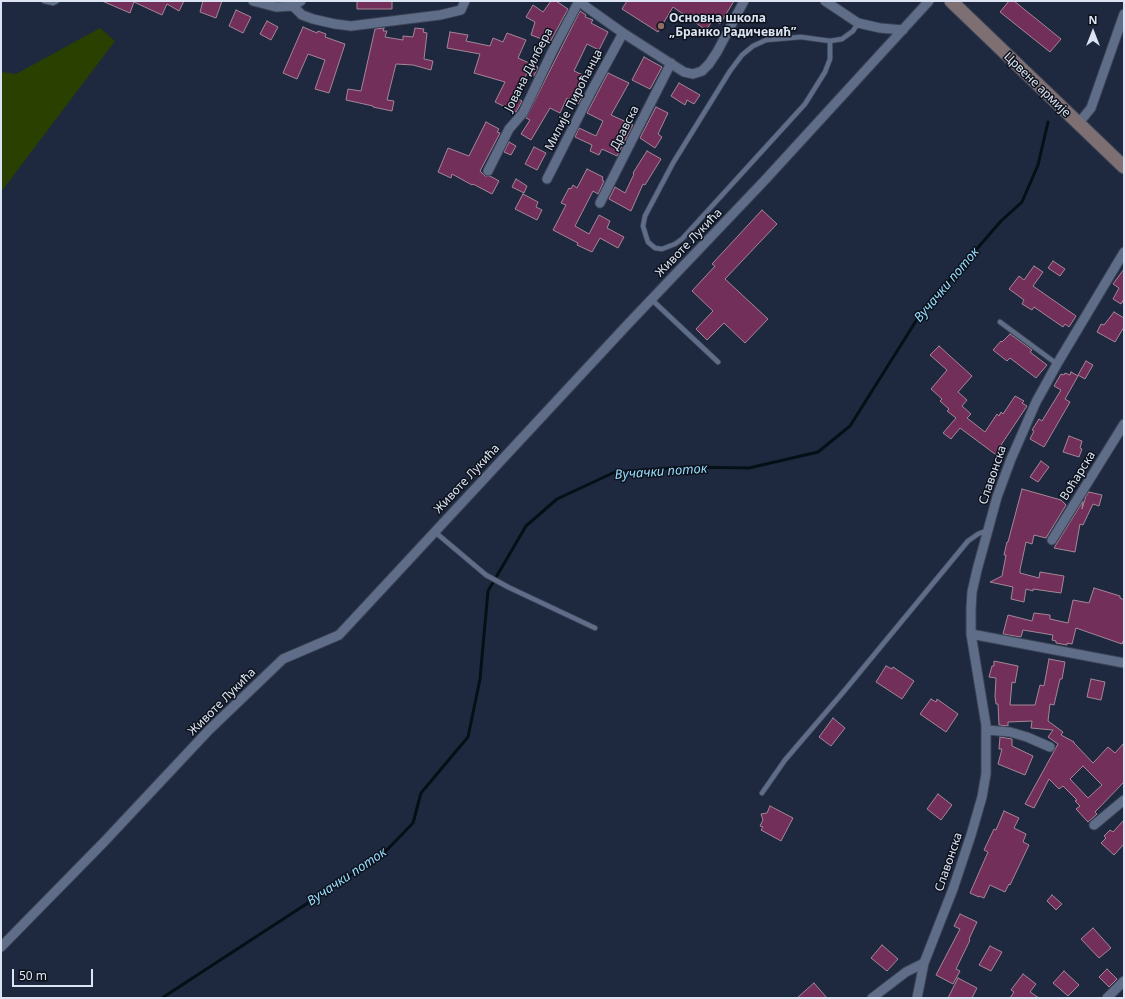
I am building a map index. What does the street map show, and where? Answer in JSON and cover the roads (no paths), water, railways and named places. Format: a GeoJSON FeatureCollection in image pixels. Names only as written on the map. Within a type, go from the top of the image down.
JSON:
{"type":"FeatureCollection","features":[{"type":"Feature","properties":{"kind":"main road","name":"Црвене армије"},"geometry":{"type":"LineString","coordinates":[[951,1],[1124,167]]}},
{"type":"Feature","properties":{"kind":"street"},"geometry":{"type":"LineString","coordinates":[[253,1],[276,7],[293,6],[301,1]]}},
{"type":"Feature","properties":{"kind":"street"},"geometry":{"type":"LineString","coordinates":[[293,6],[302,15],[313,19],[351,26],[440,15],[461,10],[465,1]]}},
{"type":"Feature","properties":{"kind":"street"},"geometry":{"type":"LineString","coordinates":[[580,1],[623,33],[689,74],[702,71],[717,52],[744,1]]}},
{"type":"Feature","properties":{"kind":"street","name":"Јована Дилбера"},"geometry":{"type":"LineString","coordinates":[[488,170],[509,129],[523,113],[552,52],[580,1]]}},
{"type":"Feature","properties":{"kind":"street"},"geometry":{"type":"LineString","coordinates":[[826,1],[858,23],[880,28],[903,30]]}},
{"type":"Feature","properties":{"kind":"street","name":"Животе Лукића"},"geometry":{"type":"LineString","coordinates":[[1,947],[104,842],[209,730],[283,659],[339,635],[651,299],[765,180],[929,1]]}},
{"type":"Feature","properties":{"kind":"street"},"geometry":{"type":"LineString","coordinates":[[1078,124],[1091,108],[1124,14]]}},
{"type":"Feature","properties":{"kind":"street","name":"Милије Пироћанца"},"geometry":{"type":"LineString","coordinates":[[547,179],[623,33]]}},
{"type":"Feature","properties":{"kind":"street","name":"Дравска"},"geometry":{"type":"LineString","coordinates":[[600,203],[671,63]]}},
{"type":"Feature","properties":{"kind":"street","name":"Славонска"},"geometry":{"type":"LineString","coordinates":[[917,998],[924,963],[953,889],[982,797],[987,761],[986,730],[983,698],[971,634],[972,592],[997,497],[1023,429],[1057,364],[1124,252]]}},
{"type":"Feature","properties":{"kind":"street","name":"Воћарска"},"geometry":{"type":"LineString","coordinates":[[1052,540],[1124,424]]}},
{"type":"Feature","properties":{"kind":"street"},"geometry":{"type":"LineString","coordinates":[[971,634],[1124,663]]}},
{"type":"Feature","properties":{"kind":"street"},"geometry":{"type":"LineString","coordinates":[[986,730],[1010,732],[1027,737],[1050,747]]}},
{"type":"Feature","properties":{"kind":"street"},"geometry":{"type":"LineString","coordinates":[[1094,826],[1124,800]]}},
{"type":"Feature","properties":{"kind":"street"},"geometry":{"type":"LineString","coordinates":[[872,998],[906,972],[924,963]]}},
{"type":"Feature","properties":{"kind":"street"},"geometry":{"type":"LineString","coordinates":[[1107,998],[1124,981]]}},
{"type":"Feature","properties":{"kind":"lane"},"geometry":{"type":"LineString","coordinates":[[44,1],[53,3],[57,1]]}},
{"type":"Feature","properties":{"kind":"lane"},"geometry":{"type":"LineString","coordinates":[[830,41],[830,59],[825,72],[805,104],[682,239],[675,244],[662,249],[655,248],[648,242],[643,226],[645,216],[673,163],[730,71],[742,55],[753,46],[766,40],[778,38],[801,37],[830,41],[842,39],[853,31],[858,23]]}},
{"type":"Feature","properties":{"kind":"lane"},"geometry":{"type":"LineString","coordinates":[[651,299],[718,362]]}},
{"type":"Feature","properties":{"kind":"lane"},"geometry":{"type":"LineString","coordinates":[[1000,322],[1057,364]]}},
{"type":"Feature","properties":{"kind":"lane"},"geometry":{"type":"LineString","coordinates":[[762,793],[785,760],[968,541],[978,534],[988,530]]}},
{"type":"Feature","properties":{"kind":"lane"},"geometry":{"type":"LineString","coordinates":[[435,532],[488,576],[595,628]]}},
{"type":"Feature","properties":{"kind":"waterway","name":"Вучачки поток"},"geometry":{"type":"LineString","coordinates":[[162,998],[383,854],[413,823],[421,793],[468,737],[480,679],[488,591],[526,526],[557,499],[615,472],[688,467],[749,468],[818,452],[850,426],[921,313],[1001,221],[1022,202],[1038,165],[1048,122]]}},
{"type":"Feature","properties":{"kind":"place","name":"Основна школа „Бранко Радичевић”"},"geometry":{"type":"Point","coordinates":[661,26]}}]}
